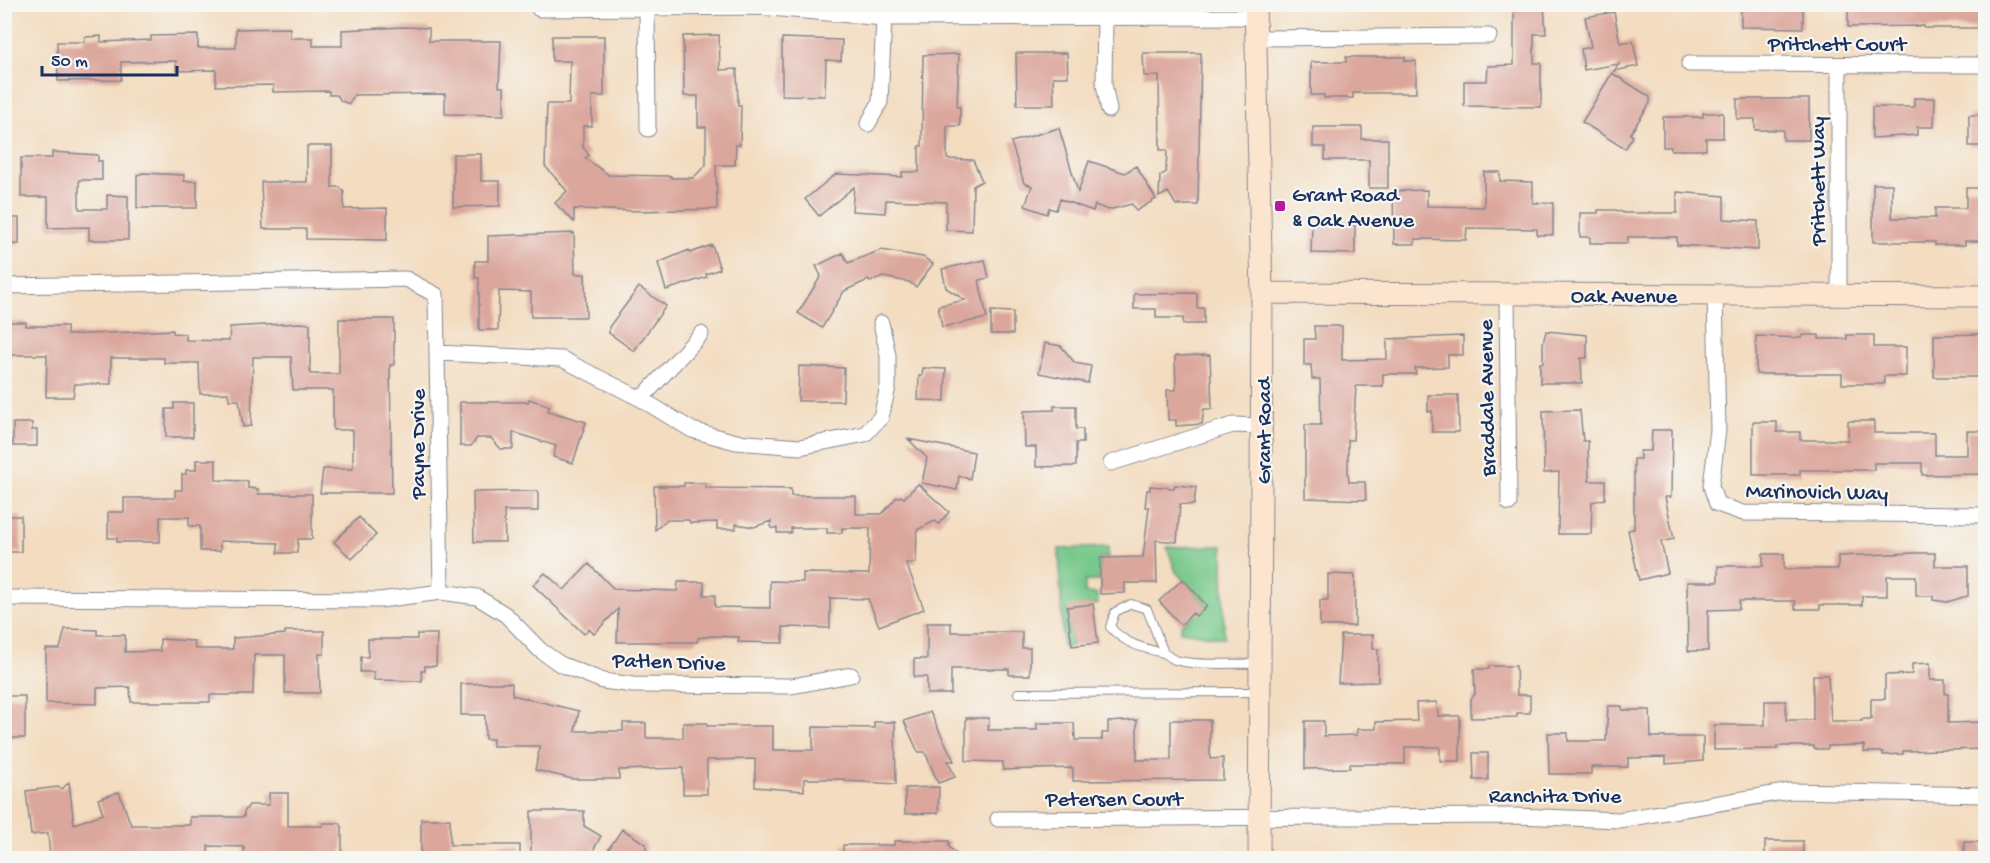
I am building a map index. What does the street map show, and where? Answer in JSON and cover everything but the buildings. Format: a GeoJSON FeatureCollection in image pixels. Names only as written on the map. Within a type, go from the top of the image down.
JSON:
{"type":"FeatureCollection","features":[{"type":"Feature","properties":{"kind":"main road","name":"Grant Road"},"geometry":{"type":"LineString","coordinates":[[1256,11],[1262,293],[1259,858]]}},
{"type":"Feature","properties":{"kind":"main road","name":"Oak Avenue"},"geometry":{"type":"LineString","coordinates":[[1262,293],[1986,296]]}},
{"type":"Feature","properties":{"kind":"street"},"geometry":{"type":"LineString","coordinates":[[539,9],[759,7],[884,18],[1105,18],[1256,11]]}},
{"type":"Feature","properties":{"kind":"street"},"geometry":{"type":"LineString","coordinates":[[647,8],[648,129]]}},
{"type":"Feature","properties":{"kind":"street"},"geometry":{"type":"LineString","coordinates":[[868,124],[880,102],[884,18]]}},
{"type":"Feature","properties":{"kind":"street"},"geometry":{"type":"LineString","coordinates":[[1105,18],[1104,84],[1109,110]]}},
{"type":"Feature","properties":{"kind":"street"},"geometry":{"type":"LineString","coordinates":[[1256,38],[1489,36]]}},
{"type":"Feature","properties":{"kind":"street","name":"Pritchett Court"},"geometry":{"type":"LineString","coordinates":[[1689,64],[1986,65]]}},
{"type":"Feature","properties":{"kind":"street","name":"Pritchett Way"},"geometry":{"type":"LineString","coordinates":[[1839,65],[1839,297]]}},
{"type":"Feature","properties":{"kind":"street","name":"Payne Drive"},"geometry":{"type":"LineString","coordinates":[[4,286],[406,279],[436,295],[437,491],[441,592]]}},
{"type":"Feature","properties":{"kind":"street","name":"Braddale Avenue"},"geometry":{"type":"LineString","coordinates":[[1507,293],[1509,503]]}},
{"type":"Feature","properties":{"kind":"street","name":"Marinovich Way"},"geometry":{"type":"LineString","coordinates":[[1715,294],[1718,430],[1711,486],[1717,504],[1743,513],[1986,515]]}},
{"type":"Feature","properties":{"kind":"street"},"geometry":{"type":"LineString","coordinates":[[438,353],[562,359],[641,399],[693,430],[736,442],[800,447],[864,434],[881,417],[888,387],[888,355],[880,323]]}},
{"type":"Feature","properties":{"kind":"street"},"geometry":{"type":"LineString","coordinates":[[641,399],[701,334]]}},
{"type":"Feature","properties":{"kind":"street"},"geometry":{"type":"LineString","coordinates":[[1111,463],[1233,425],[1262,426]]}},
{"type":"Feature","properties":{"kind":"street"},"geometry":{"type":"LineString","coordinates":[[4,598],[380,600],[441,592]]}},
{"type":"Feature","properties":{"kind":"street","name":"Patlen Drive"},"geometry":{"type":"LineString","coordinates":[[441,592],[477,597],[506,615],[540,650],[560,664],[603,681],[633,685],[792,686],[851,675]]}},
{"type":"Feature","properties":{"kind":"street","name":"Ranchita Drive"},"geometry":{"type":"LineString","coordinates":[[1230,819],[1514,816],[1619,820],[1790,790],[1986,795]]}},
{"type":"Feature","properties":{"kind":"street","name":"Petersen Court"},"geometry":{"type":"LineString","coordinates":[[999,819],[1230,819]]}},
{"type":"Feature","properties":{"kind":"lane"},"geometry":{"type":"LineString","coordinates":[[1164,653],[1147,609],[1131,603],[1115,612],[1110,627],[1120,639],[1154,653],[1164,653],[1175,660],[1260,664]]}},
{"type":"Feature","properties":{"kind":"lane"},"geometry":{"type":"LineString","coordinates":[[1018,693],[1259,692]]}},
{"type":"Feature","properties":{"kind":"green space"},"geometry":{"type":"Polygon","coordinates":[[[1223,546],[1224,638],[1180,631],[1181,625],[1207,606],[1176,572],[1167,547],[1223,546]]]}},
{"type":"Feature","properties":{"kind":"green space"},"geometry":{"type":"Polygon","coordinates":[[[1108,547],[1108,557],[1100,558],[1100,581],[1085,581],[1085,593],[1097,594],[1098,604],[1067,608],[1068,617],[1072,616],[1070,629],[1072,646],[1063,648],[1059,549],[1108,547]]]}},
{"type":"Feature","properties":{"kind":"place","name":"Grant Road & Oak Avenue"},"geometry":{"type":"Point","coordinates":[1280,206]}}]}
